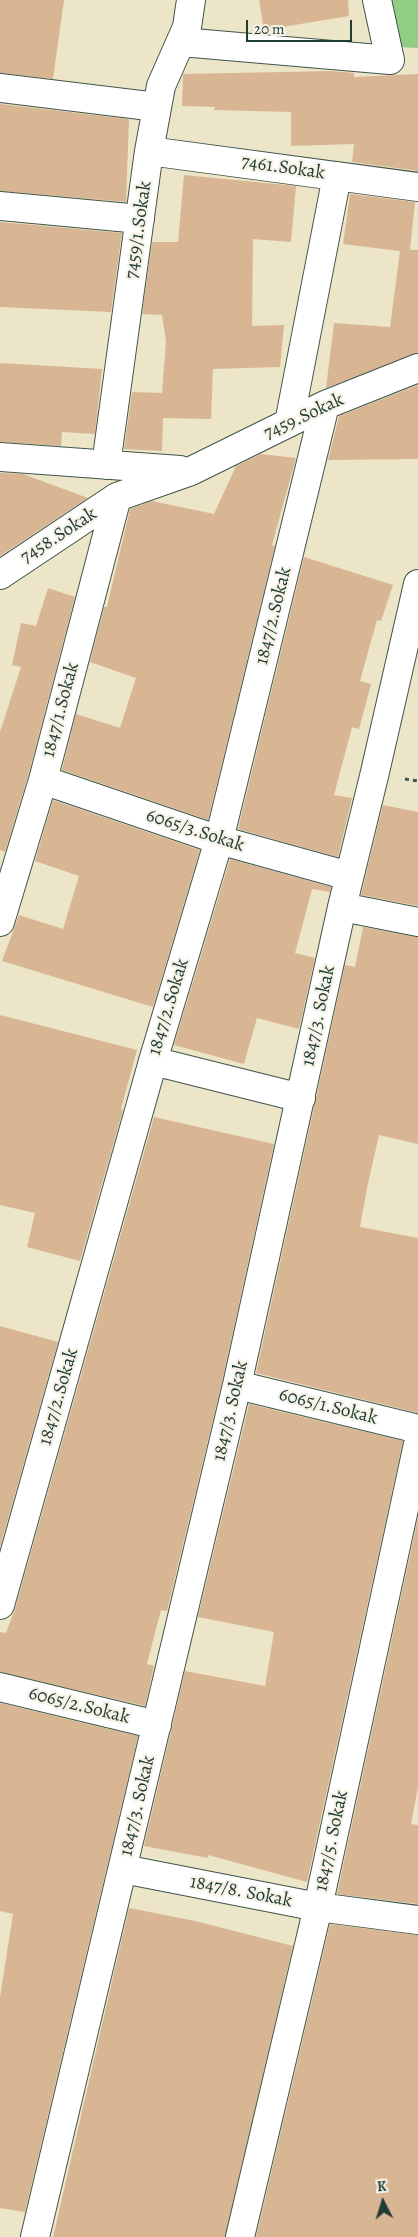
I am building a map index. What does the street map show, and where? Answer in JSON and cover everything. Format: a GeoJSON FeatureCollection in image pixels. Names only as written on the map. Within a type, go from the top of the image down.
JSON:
{"type":"FeatureCollection","features":[{"type":"Feature","properties":{"kind":"street","name":"7459/1.Sokak"},"geometry":{"type":"LineString","coordinates":[[106,464],[149,151],[157,107],[161,86],[187,27],[191,0]]}},
{"type":"Feature","properties":{"kind":"street"},"geometry":{"type":"LineString","coordinates":[[181,42],[390,60],[377,0]]}},
{"type":"Feature","properties":{"kind":"street"},"geometry":{"type":"LineString","coordinates":[[0,88],[157,107]]}},
{"type":"Feature","properties":{"kind":"street","name":"7461.Sokak"},"geometry":{"type":"LineString","coordinates":[[149,151],[418,187]]}},
{"type":"Feature","properties":{"kind":"street"},"geometry":{"type":"LineString","coordinates":[[289,423],[337,176]]}},
{"type":"Feature","properties":{"kind":"street"},"geometry":{"type":"LineString","coordinates":[[0,206],[140,219]]}},
{"type":"Feature","properties":{"kind":"street","name":"7459.Sokak"},"geometry":{"type":"LineString","coordinates":[[117,497],[191,471],[325,405],[418,368]]}},
{"type":"Feature","properties":{"kind":"street","name":"1847/2.Sokak"},"geometry":{"type":"LineString","coordinates":[[0,1605],[153,1061],[219,840],[325,405]]}},
{"type":"Feature","properties":{"kind":"street"},"geometry":{"type":"LineString","coordinates":[[0,456],[191,471]]}},
{"type":"Feature","properties":{"kind":"street","name":"7458.Sokak"},"geometry":{"type":"LineString","coordinates":[[0,575],[117,497]]}},
{"type":"Feature","properties":{"kind":"street","name":"1847/1.Sokak"},"geometry":{"type":"LineString","coordinates":[[0,922],[43,780],[117,497]]}},
{"type":"Feature","properties":{"kind":"street","name":"1847/3. Sokak"},"geometry":{"type":"LineString","coordinates":[[35,2237],[237,1385],[349,876],[376,772],[418,584]]}},
{"type":"Feature","properties":{"kind":"street","name":"6065/3.Sokak"},"geometry":{"type":"LineString","coordinates":[[43,780],[219,840],[349,876]]}},
{"type":"Feature","properties":{"kind":"street"},"geometry":{"type":"LineString","coordinates":[[342,907],[418,922]]}},
{"type":"Feature","properties":{"kind":"street"},"geometry":{"type":"LineString","coordinates":[[153,1061],[301,1098]]}},
{"type":"Feature","properties":{"kind":"street","name":"6065/1.Sokak"},"geometry":{"type":"LineString","coordinates":[[237,1385],[418,1429]]}},
{"type":"Feature","properties":{"kind":"street","name":"1847/5. Sokak"},"geometry":{"type":"LineString","coordinates":[[240,2237],[318,1907],[418,1444]]}},
{"type":"Feature","properties":{"kind":"street","name":"6065/2.Sokak"},"geometry":{"type":"LineString","coordinates":[[0,1686],[157,1725]]}},
{"type":"Feature","properties":{"kind":"street","name":"1847/8. Sokak"},"geometry":{"type":"LineString","coordinates":[[123,1869],[318,1907],[418,1920]]}},
{"type":"Feature","properties":{"kind":"green space"},"geometry":{"type":"Polygon","coordinates":[[[368,0],[418,0],[418,48],[378,46],[368,0]]]}},
{"type":"Feature","properties":{"kind":"building"},"geometry":{"type":"Polygon","coordinates":[[[0,0],[64,0],[53,79],[0,73],[0,0]]]}},
{"type":"Feature","properties":{"kind":"building"},"geometry":{"type":"Polygon","coordinates":[[[259,0],[348,0],[349,16],[264,30],[259,0]]]}},
{"type":"Feature","properties":{"kind":"building"},"geometry":{"type":"Polygon","coordinates":[[[332,71],[354,73],[354,77],[418,74],[418,171],[352,162],[354,144],[291,146],[291,112],[214,110],[215,107],[182,106],[183,74],[332,71]]]}},
{"type":"Feature","properties":{"kind":"building"},"geometry":{"type":"Polygon","coordinates":[[[0,104],[129,119],[126,202],[0,191],[0,104]]]}},
{"type":"Feature","properties":{"kind":"building"},"geometry":{"type":"Polygon","coordinates":[[[184,175],[296,186],[291,242],[253,239],[252,326],[284,325],[280,367],[213,369],[211,419],[163,418],[162,451],[124,449],[132,392],[162,393],[166,341],[162,315],[142,314],[152,242],[178,242],[184,175]]]}},
{"type":"Feature","properties":{"kind":"building"},"geometry":{"type":"Polygon","coordinates":[[[350,194],[415,202],[410,250],[418,250],[418,353],[326,388],[334,323],[390,327],[400,251],[343,244],[350,194]]]}},
{"type":"Feature","properties":{"kind":"building"},"geometry":{"type":"Polygon","coordinates":[[[0,222],[122,233],[111,312],[0,307],[0,222]]]}},
{"type":"Feature","properties":{"kind":"building"},"geometry":{"type":"Polygon","coordinates":[[[0,363],[102,369],[95,434],[62,432],[61,446],[0,442],[0,363]]]}},
{"type":"Feature","properties":{"kind":"building"},"geometry":{"type":"Polygon","coordinates":[[[418,385],[418,459],[328,460],[339,416],[418,385]]]}},
{"type":"Feature","properties":{"kind":"building"},"geometry":{"type":"Polygon","coordinates":[[[261,454],[296,458],[272,545],[275,546],[208,820],[62,770],[76,714],[120,728],[136,678],[90,662],[104,607],[107,607],[130,509],[152,501],[214,514],[236,466],[261,454]]]}},
{"type":"Feature","properties":{"kind":"building"},"geometry":{"type":"Polygon","coordinates":[[[0,473],[23,474],[88,498],[0,556],[0,473]]]}},
{"type":"Feature","properties":{"kind":"building"},"geometry":{"type":"Polygon","coordinates":[[[304,557],[393,585],[381,621],[377,620],[360,681],[371,684],[359,729],[352,727],[334,795],[352,798],[338,857],[238,829],[304,557]]]}},
{"type":"Feature","properties":{"kind":"building"},"geometry":{"type":"Polygon","coordinates":[[[48,588],[75,597],[28,776],[5,852],[0,850],[0,732],[21,667],[12,665],[21,623],[36,626],[48,588]]]}},
{"type":"Feature","properties":{"kind":"building"},"geometry":{"type":"Polygon","coordinates":[[[53,800],[200,850],[153,1007],[2,961],[19,915],[63,929],[79,876],[35,861],[53,800]]]}},
{"type":"Feature","properties":{"kind":"building"},"geometry":{"type":"Polygon","coordinates":[[[383,805],[418,812],[418,906],[361,895],[383,805]]]}},
{"type":"Feature","properties":{"kind":"building"},"geometry":{"type":"Polygon","coordinates":[[[230,859],[331,887],[330,892],[312,889],[295,953],[315,958],[299,1029],[257,1018],[244,1064],[174,1045],[230,859]]]}},
{"type":"Feature","properties":{"kind":"building"},"geometry":{"type":"Polygon","coordinates":[[[363,927],[418,937],[418,1144],[379,1135],[360,1227],[418,1238],[418,1413],[256,1373],[345,965],[355,967],[363,927]]]}},
{"type":"Feature","properties":{"kind":"building"},"geometry":{"type":"Polygon","coordinates":[[[0,1015],[137,1050],[121,1109],[123,1110],[80,1261],[27,1247],[35,1213],[0,1205],[0,1015]]]}},
{"type":"Feature","properties":{"kind":"building"},"geometry":{"type":"Polygon","coordinates":[[[154,1117],[274,1144],[222,1382],[167,1611],[161,1610],[147,1664],[154,1666],[145,1706],[0,1672],[0,1632],[6,1633],[15,1609],[154,1117]]]}},
{"type":"Feature","properties":{"kind":"building"},"geometry":{"type":"Polygon","coordinates":[[[0,1326],[58,1342],[0,1547],[0,1326]]]}},
{"type":"Feature","properties":{"kind":"building"},"geometry":{"type":"Polygon","coordinates":[[[249,1404],[403,1441],[307,1882],[208,1855],[208,1858],[144,1846],[185,1671],[265,1686],[274,1632],[198,1617],[249,1404]]]}},
{"type":"Feature","properties":{"kind":"building"},"geometry":{"type":"Polygon","coordinates":[[[418,1518],[418,1787],[411,1824],[418,1825],[418,1904],[337,1894],[418,1518]]]}},
{"type":"Feature","properties":{"kind":"building"},"geometry":{"type":"Polygon","coordinates":[[[0,1703],[138,1736],[25,2212],[0,2208],[0,1997],[13,1914],[0,1911],[0,1703]]]}},
{"type":"Feature","properties":{"kind":"building"},"geometry":{"type":"Polygon","coordinates":[[[129,1908],[195,1921],[293,1946],[225,2237],[53,2237],[129,1908]]]}},
{"type":"Feature","properties":{"kind":"building"},"geometry":{"type":"Polygon","coordinates":[[[330,1924],[418,1935],[418,2237],[256,2237],[330,1924]]]}}]}
